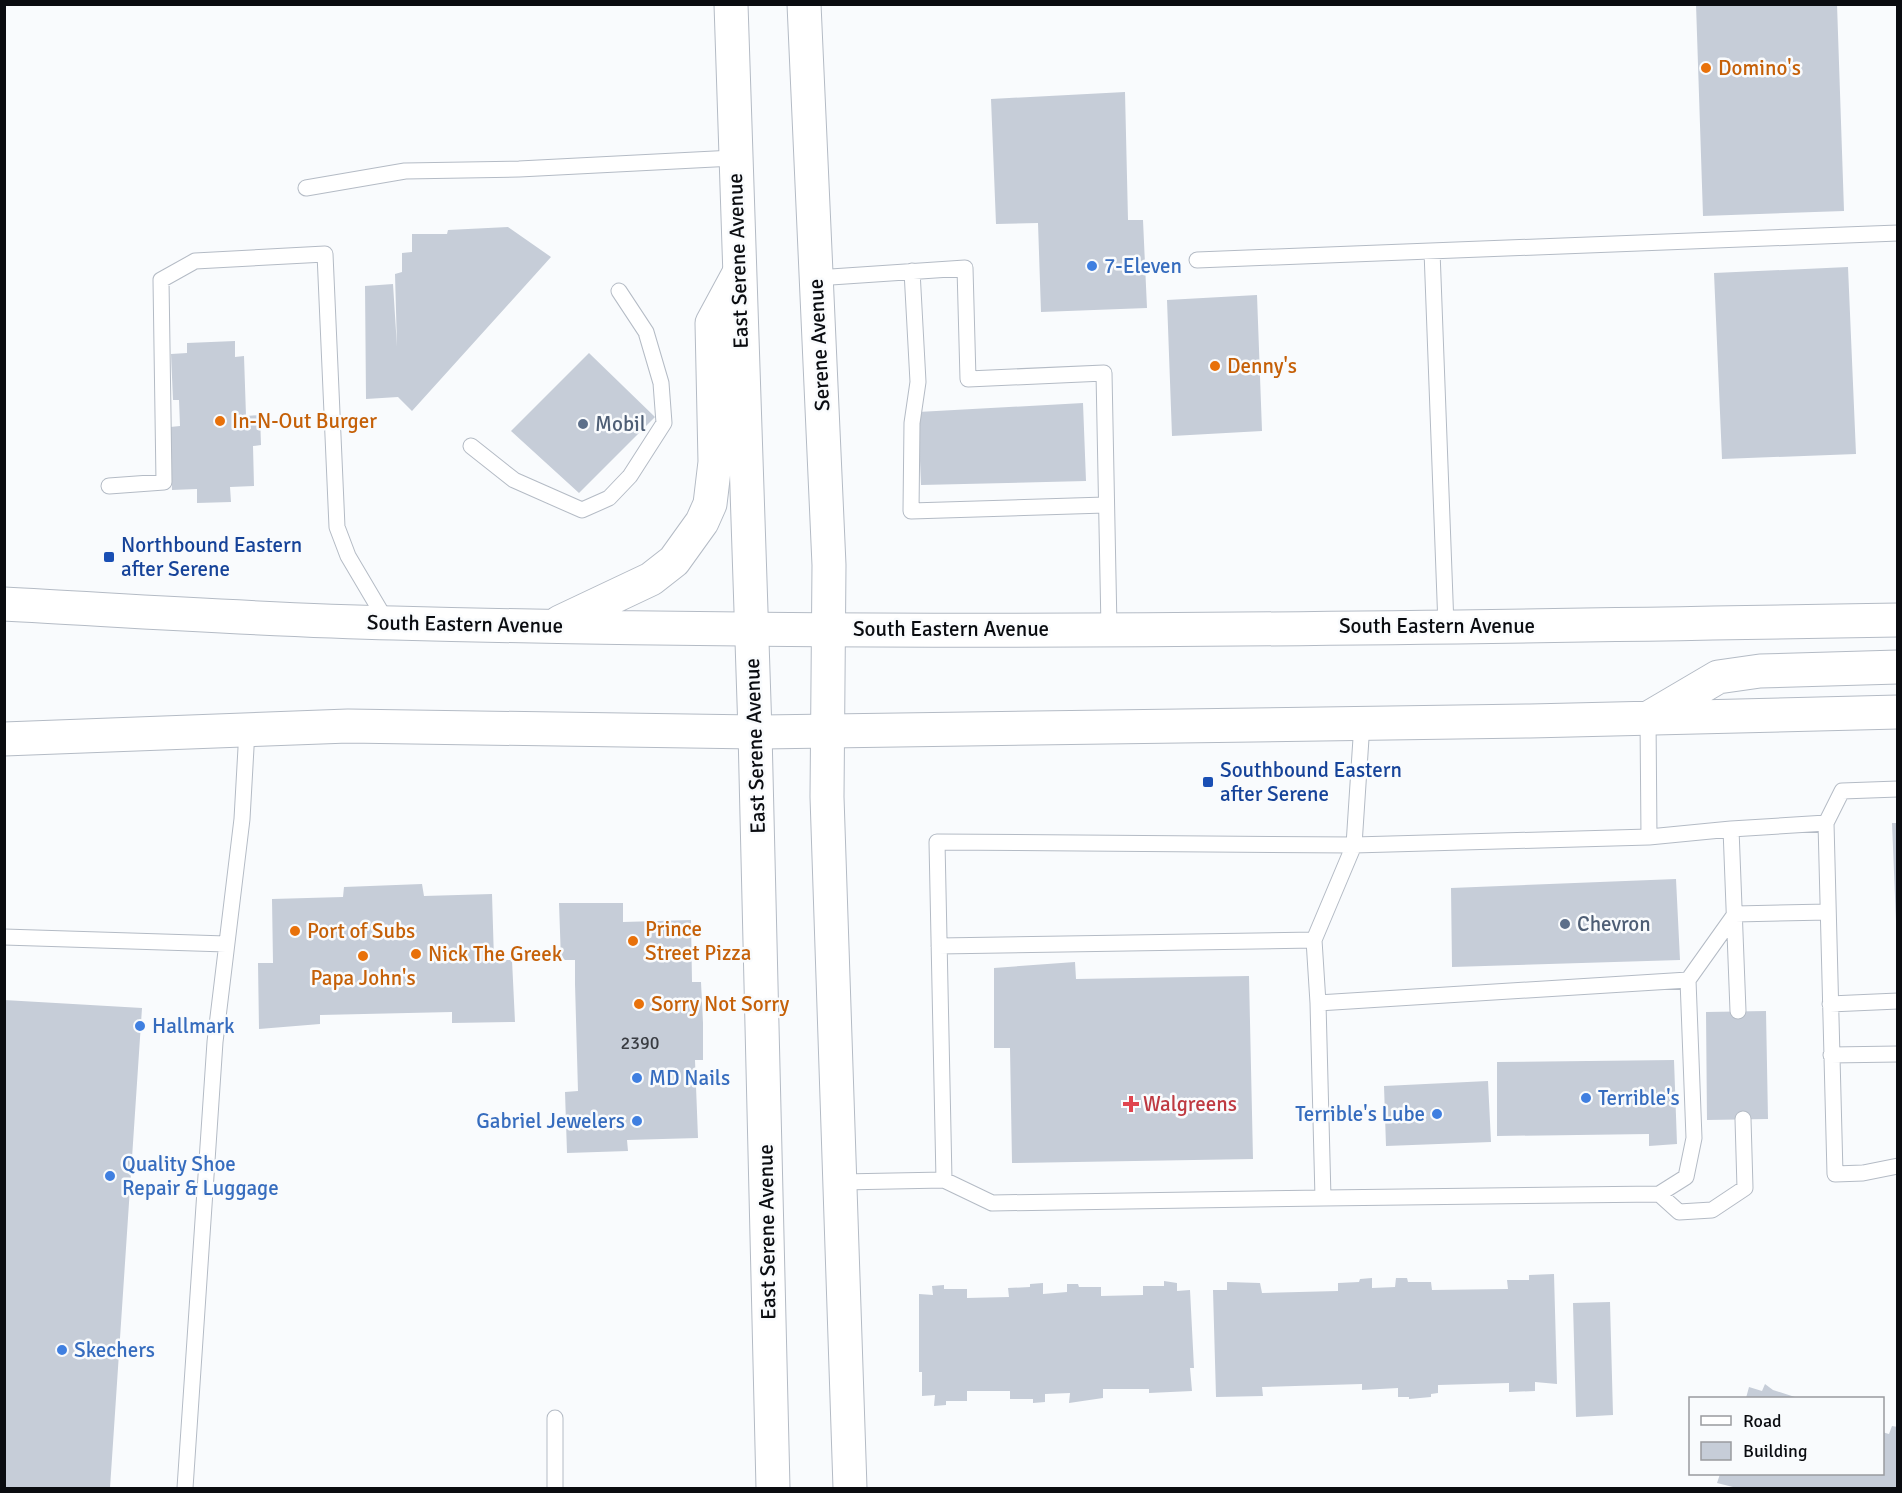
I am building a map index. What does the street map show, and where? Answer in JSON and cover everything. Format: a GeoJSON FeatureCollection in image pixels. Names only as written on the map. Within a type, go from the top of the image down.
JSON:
{"type":"FeatureCollection","features":[{"type":"Feature","properties":{"kind":"main road","name":"East Serene Avenue"},"geometry":{"type":"LineString","coordinates":[[730,4],[755,732],[773,1488]]}},
{"type":"Feature","properties":{"kind":"main road","name":"Serene Avenue"},"geometry":{"type":"LineString","coordinates":[[804,4],[829,565],[828,730]]}},
{"type":"Feature","properties":{"kind":"main road"},"geometry":{"type":"LineString","coordinates":[[550,627],[651,579],[674,561],[702,522],[710,504],[715,462],[712,323],[739,273]]}},
{"type":"Feature","properties":{"kind":"main road","name":"South Eastern Avenue"},"geometry":{"type":"LineString","coordinates":[[4,604],[388,623],[828,630],[1898,620]]}},
{"type":"Feature","properties":{"kind":"main road"},"geometry":{"type":"LineString","coordinates":[[1648,718],[1718,677],[1760,671],[1898,667]]}},
{"type":"Feature","properties":{"kind":"main road"},"geometry":{"type":"LineString","coordinates":[[4,739],[348,726],[755,732],[1898,712]]}},
{"type":"Feature","properties":{"kind":"main road"},"geometry":{"type":"LineString","coordinates":[[828,730],[827,797],[842,1182],[850,1488]]}},
{"type":"Feature","properties":{"kind":"lane"},"geometry":{"type":"LineString","coordinates":[[306,188],[405,171],[628,165],[734,158]]}},
{"type":"Feature","properties":{"kind":"lane"},"geometry":{"type":"LineString","coordinates":[[1197,260],[1898,232]]}},
{"type":"Feature","properties":{"kind":"lane"},"geometry":{"type":"LineString","coordinates":[[1432,251],[1446,626]]}},
{"type":"Feature","properties":{"kind":"lane"},"geometry":{"type":"LineString","coordinates":[[109,486],[165,482],[161,280],[195,261],[325,254],[337,527],[348,556],[388,623]]}},
{"type":"Feature","properties":{"kind":"lane"},"geometry":{"type":"LineString","coordinates":[[816,278],[965,268],[968,379],[1104,373],[1109,628]]}},
{"type":"Feature","properties":{"kind":"lane"},"geometry":{"type":"LineString","coordinates":[[912,271],[918,382],[912,423],[911,511],[1105,505]]}},
{"type":"Feature","properties":{"kind":"lane"},"geometry":{"type":"LineString","coordinates":[[471,446],[514,480],[582,510],[609,498],[630,476],[664,423],[661,383],[646,332],[619,291]]}},
{"type":"Feature","properties":{"kind":"lane"},"geometry":{"type":"LineString","coordinates":[[1648,718],[1649,837]]}},
{"type":"Feature","properties":{"kind":"lane"},"geometry":{"type":"LineString","coordinates":[[1323,1198],[1318,1003],[1314,940],[1354,845],[1362,723]]}},
{"type":"Feature","properties":{"kind":"lane"},"geometry":{"type":"LineString","coordinates":[[185,1488],[210,1099],[242,819],[247,730]]}},
{"type":"Feature","properties":{"kind":"lane"},"geometry":{"type":"LineString","coordinates":[[1898,789],[1842,791],[1826,823],[1835,1174],[1863,1173],[1898,1166]]}},
{"type":"Feature","properties":{"kind":"lane"},"geometry":{"type":"LineString","coordinates":[[944,1180],[937,842],[1354,845],[1649,837],[1826,823]]}},
{"type":"Feature","properties":{"kind":"lane"},"geometry":{"type":"LineString","coordinates":[[1731,829],[1738,1011]]}},
{"type":"Feature","properties":{"kind":"lane"},"geometry":{"type":"LineString","coordinates":[[1735,914],[1828,912]]}},
{"type":"Feature","properties":{"kind":"lane"},"geometry":{"type":"LineString","coordinates":[[842,1182],[944,1180],[992,1203],[1659,1194],[1686,1177],[1694,1138],[1688,980],[1735,914]]}},
{"type":"Feature","properties":{"kind":"lane"},"geometry":{"type":"LineString","coordinates":[[4,937],[226,944]]}},
{"type":"Feature","properties":{"kind":"lane"},"geometry":{"type":"LineString","coordinates":[[939,946],[1314,940]]}},
{"type":"Feature","properties":{"kind":"lane"},"geometry":{"type":"LineString","coordinates":[[1318,1003],[1688,980]]}},
{"type":"Feature","properties":{"kind":"lane"},"geometry":{"type":"LineString","coordinates":[[1830,1004],[1898,1001]]}},
{"type":"Feature","properties":{"kind":"lane"},"geometry":{"type":"LineString","coordinates":[[1831,1055],[1898,1054]]}},
{"type":"Feature","properties":{"kind":"lane"},"geometry":{"type":"LineString","coordinates":[[1659,1194],[1679,1212],[1712,1210],[1745,1188],[1743,1119]]}},
{"type":"Feature","properties":{"kind":"lane"},"geometry":{"type":"LineString","coordinates":[[555,1418],[555,1488]]}},
{"type":"Feature","properties":{"kind":"building"},"geometry":{"type":"Polygon","coordinates":[[[1696,4],[1837,4],[1844,211],[1703,216],[1696,4]]]}},
{"type":"Feature","properties":{"kind":"building"},"geometry":{"type":"Polygon","coordinates":[[[1125,92],[1128,220],[1143,220],[1147,308],[1041,312],[1038,223],[996,224],[991,99],[1125,92]]]}},
{"type":"Feature","properties":{"kind":"building"},"geometry":{"type":"Polygon","coordinates":[[[508,227],[551,257],[412,411],[398,397],[366,399],[365,286],[393,284],[397,347],[395,274],[402,272],[402,253],[412,252],[412,234],[447,234],[448,230],[508,227]]]}},
{"type":"Feature","properties":{"kind":"building"},"geometry":{"type":"Polygon","coordinates":[[[1848,267],[1856,454],[1722,459],[1714,273],[1848,267]]]}},
{"type":"Feature","properties":{"kind":"building","name":"Denny's"},"geometry":{"type":"Polygon","coordinates":[[[1257,295],[1262,431],[1172,436],[1167,300],[1257,295]]]}},
{"type":"Feature","properties":{"kind":"building","name":"In-N-Out Burger"},"geometry":{"type":"Polygon","coordinates":[[[235,341],[235,357],[244,356],[246,416],[260,415],[261,445],[253,446],[254,486],[230,487],[231,502],[197,503],[197,489],[172,490],[170,427],[180,426],[179,400],[173,400],[171,354],[187,353],[187,343],[235,341]]]}},
{"type":"Feature","properties":{"kind":"building","name":"Mobil"},"geometry":{"type":"Polygon","coordinates":[[[589,353],[655,417],[579,493],[511,431],[589,353]]]}},
{"type":"Feature","properties":{"kind":"building"},"geometry":{"type":"Polygon","coordinates":[[[1083,403],[1086,481],[921,485],[918,412],[1083,403]]]}},
{"type":"Feature","properties":{"kind":"building"},"geometry":{"type":"Polygon","coordinates":[[[1892,823],[1898,823],[1898,921],[1896,921],[1892,823]]]}},
{"type":"Feature","properties":{"kind":"building","name":"Chevron"},"geometry":{"type":"Polygon","coordinates":[[[1676,879],[1680,960],[1452,967],[1451,888],[1676,879]]]}},
{"type":"Feature","properties":{"kind":"building"},"geometry":{"type":"Polygon","coordinates":[[[422,884],[424,896],[492,894],[494,960],[512,960],[515,1022],[452,1023],[452,1012],[320,1015],[320,1024],[259,1029],[258,963],[273,963],[272,899],[343,897],[344,887],[422,884]]]}},
{"type":"Feature","properties":{"kind":"building"},"geometry":{"type":"Polygon","coordinates":[[[559,903],[623,903],[623,922],[691,920],[692,982],[701,982],[703,1023],[703,1060],[695,1060],[698,1138],[627,1140],[628,1151],[567,1153],[565,1092],[578,1091],[575,960],[561,960],[559,903]]]}},
{"type":"Feature","properties":{"kind":"building","name":"Walgreens"},"geometry":{"type":"Polygon","coordinates":[[[1075,962],[1076,979],[1249,976],[1253,1159],[1012,1163],[1010,1048],[994,1048],[994,968],[1075,962]]]}},
{"type":"Feature","properties":{"kind":"building"},"geometry":{"type":"Polygon","coordinates":[[[4,1000],[142,1008],[110,1488],[4,1488],[4,1000]]]}},
{"type":"Feature","properties":{"kind":"building"},"geometry":{"type":"Polygon","coordinates":[[[1766,1011],[1768,1119],[1707,1120],[1706,1012],[1766,1011]]]}},
{"type":"Feature","properties":{"kind":"building","name":"Terrible's"},"geometry":{"type":"Polygon","coordinates":[[[1674,1060],[1677,1144],[1649,1146],[1649,1134],[1497,1136],[1497,1062],[1674,1060]]]}},
{"type":"Feature","properties":{"kind":"building","name":"Terrible's Lube"},"geometry":{"type":"Polygon","coordinates":[[[1488,1081],[1491,1142],[1386,1146],[1384,1086],[1488,1081]]]}},
{"type":"Feature","properties":{"kind":"building"},"geometry":{"type":"Polygon","coordinates":[[[1554,1274],[1557,1384],[1535,1382],[1535,1391],[1509,1392],[1509,1383],[1438,1385],[1438,1393],[1431,1394],[1431,1397],[1409,1399],[1409,1397],[1398,1397],[1398,1388],[1362,1390],[1362,1384],[1262,1387],[1263,1396],[1216,1397],[1213,1290],[1227,1290],[1227,1282],[1260,1283],[1262,1293],[1338,1291],[1338,1283],[1359,1282],[1360,1279],[1372,1278],[1372,1288],[1395,1287],[1396,1278],[1407,1278],[1408,1282],[1431,1282],[1432,1290],[1508,1289],[1507,1280],[1529,1280],[1529,1275],[1554,1274]]]}},
{"type":"Feature","properties":{"kind":"building"},"geometry":{"type":"Polygon","coordinates":[[[1164,1281],[1177,1283],[1177,1291],[1190,1290],[1194,1368],[1190,1368],[1192,1391],[1149,1393],[1149,1389],[1103,1389],[1103,1398],[1069,1403],[1070,1393],[1045,1394],[1045,1402],[1033,1403],[1033,1399],[1010,1399],[1010,1391],[967,1391],[967,1401],[946,1401],[946,1405],[934,1406],[935,1395],[922,1396],[922,1372],[919,1372],[919,1294],[933,1295],[932,1286],[944,1285],[944,1289],[967,1289],[967,1298],[1009,1297],[1008,1288],[1030,1287],[1030,1284],[1043,1283],[1043,1294],[1067,1292],[1067,1284],[1078,1284],[1079,1287],[1101,1287],[1101,1296],[1143,1295],[1143,1286],[1164,1286],[1164,1281]]]}},
{"type":"Feature","properties":{"kind":"building"},"geometry":{"type":"Polygon","coordinates":[[[1610,1302],[1613,1415],[1576,1417],[1573,1303],[1610,1302]]]}},
{"type":"Feature","properties":{"kind":"building"},"geometry":{"type":"Polygon","coordinates":[[[1765,1384],[1773,1390],[1795,1397],[1746,1397],[1749,1387],[1762,1391],[1765,1384]]]}},
{"type":"Feature","properties":{"kind":"building"},"geometry":{"type":"Polygon","coordinates":[[[1892,1426],[1898,1427],[1898,1488],[1737,1488],[1717,1483],[1720,1475],[1884,1475],[1884,1433],[1889,1434],[1892,1426]]]}},
{"type":"Feature","properties":{"kind":"place","name":"Domino's"},"geometry":{"type":"Point","coordinates":[1706,68]}},
{"type":"Feature","properties":{"kind":"place","name":"7-Eleven"},"geometry":{"type":"Point","coordinates":[1092,266]}},
{"type":"Feature","properties":{"kind":"place","name":"Denny's"},"geometry":{"type":"Point","coordinates":[1215,366]}},
{"type":"Feature","properties":{"kind":"place","name":"In-N-Out Burger"},"geometry":{"type":"Point","coordinates":[220,421]}},
{"type":"Feature","properties":{"kind":"place","name":"Mobil"},"geometry":{"type":"Point","coordinates":[583,424]}},
{"type":"Feature","properties":{"kind":"place","name":"Northbound Eastern after Serene"},"geometry":{"type":"Point","coordinates":[109,557]}},
{"type":"Feature","properties":{"kind":"place","name":"Southbound Eastern after Serene"},"geometry":{"type":"Point","coordinates":[1208,782]}},
{"type":"Feature","properties":{"kind":"place","name":"Chevron"},"geometry":{"type":"Point","coordinates":[1565,924]}},
{"type":"Feature","properties":{"kind":"place","name":"Port of Subs"},"geometry":{"type":"Point","coordinates":[295,931]}},
{"type":"Feature","properties":{"kind":"place","name":"Prince Street Pizza"},"geometry":{"type":"Point","coordinates":[633,941]}},
{"type":"Feature","properties":{"kind":"place","name":"Nick The Greek"},"geometry":{"type":"Point","coordinates":[416,954]}},
{"type":"Feature","properties":{"kind":"place","name":"Papa John's"},"geometry":{"type":"Point","coordinates":[363,956]}},
{"type":"Feature","properties":{"kind":"place","name":"Sorry Not Sorry"},"geometry":{"type":"Point","coordinates":[639,1004]}},
{"type":"Feature","properties":{"kind":"place","name":"Hallmark"},"geometry":{"type":"Point","coordinates":[140,1026]}},
{"type":"Feature","properties":{"kind":"place","name":"MD Nails"},"geometry":{"type":"Point","coordinates":[637,1078]}},
{"type":"Feature","properties":{"kind":"place","name":"Terrible's"},"geometry":{"type":"Point","coordinates":[1586,1098]}},
{"type":"Feature","properties":{"kind":"place","name":"Walgreens"},"geometry":{"type":"Point","coordinates":[1131,1104]}},
{"type":"Feature","properties":{"kind":"place","name":"Terrible's Lube"},"geometry":{"type":"Point","coordinates":[1437,1114]}},
{"type":"Feature","properties":{"kind":"place","name":"Gabriel Jewelers"},"geometry":{"type":"Point","coordinates":[637,1121]}},
{"type":"Feature","properties":{"kind":"place","name":"Quality Shoe Repair & Luggage"},"geometry":{"type":"Point","coordinates":[110,1176]}},
{"type":"Feature","properties":{"kind":"place","name":"Skechers"},"geometry":{"type":"Point","coordinates":[62,1350]}}]}
